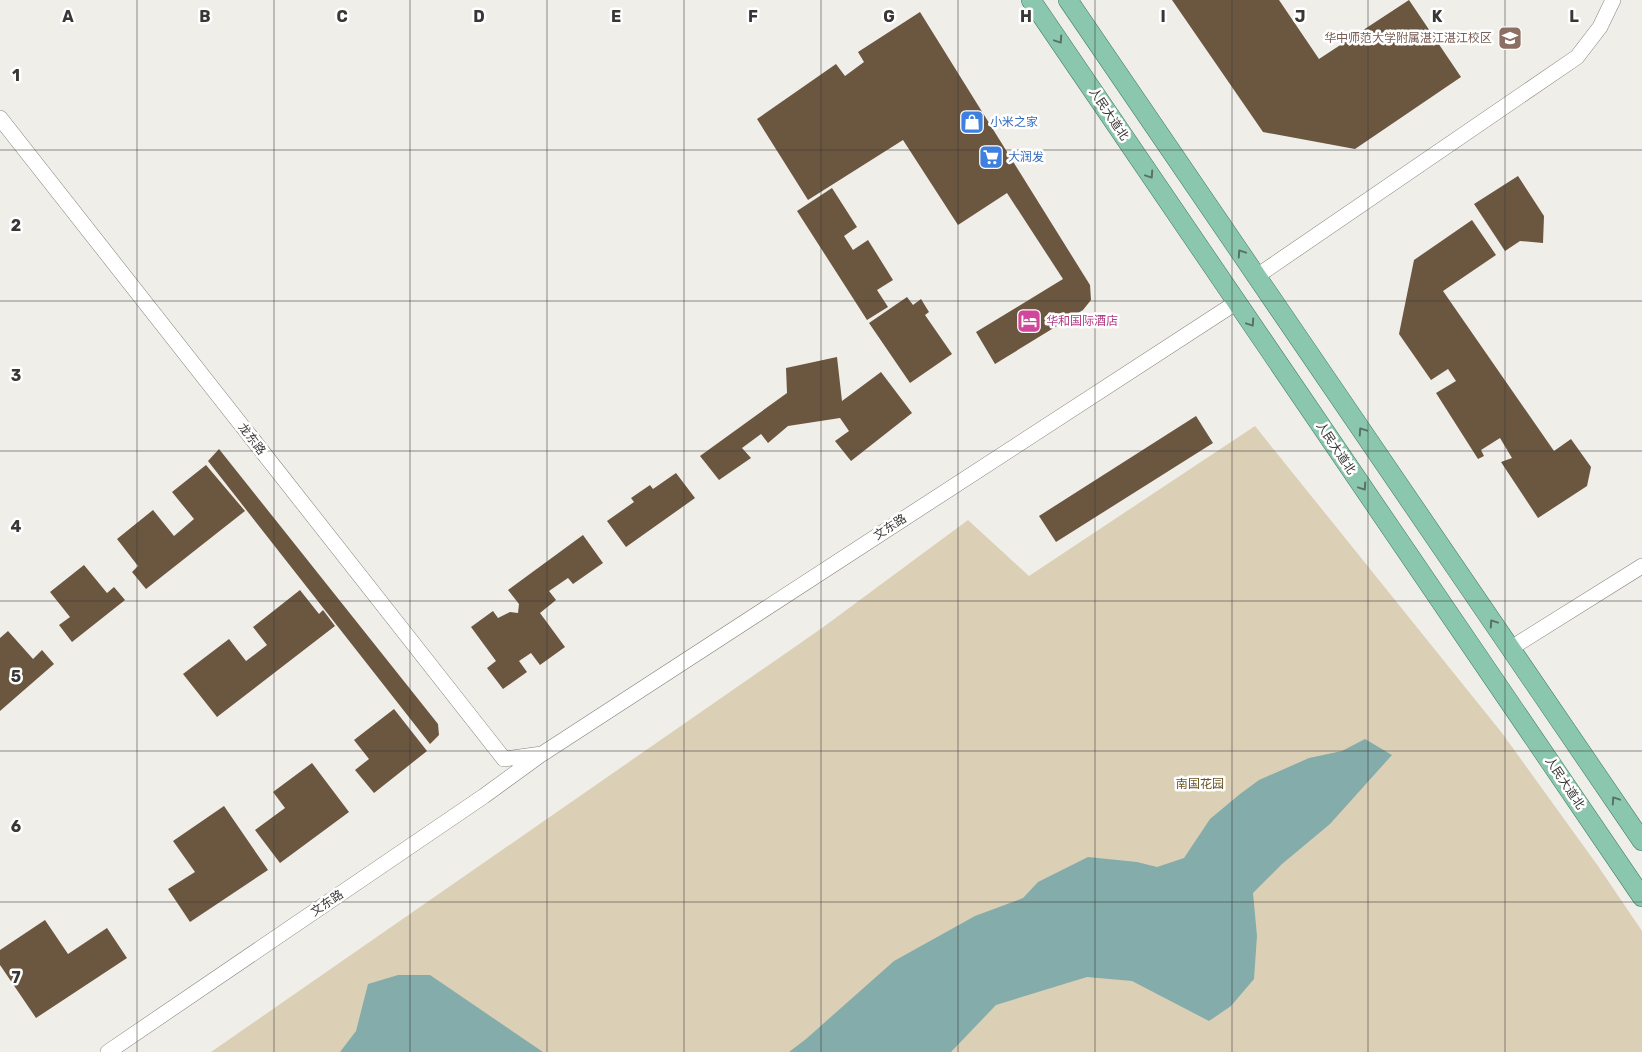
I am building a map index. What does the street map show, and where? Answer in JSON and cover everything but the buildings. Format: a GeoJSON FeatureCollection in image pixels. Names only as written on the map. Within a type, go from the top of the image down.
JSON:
{"type":"FeatureCollection","features":[{"type":"Feature","properties":{"kind":"main road","name":"人民大道北"},"geometry":{"type":"LineString","coordinates":[[1031,0],[1642,897]]}},
{"type":"Feature","properties":{"kind":"main road"},"geometry":{"type":"LineString","coordinates":[[1068,0],[1642,841]]}},
{"type":"Feature","properties":{"kind":"street"},"geometry":{"type":"LineString","coordinates":[[1257,276],[1577,57],[1600,27],[1613,0]]}},
{"type":"Feature","properties":{"kind":"street","name":"龙东路"},"geometry":{"type":"LineString","coordinates":[[0,118],[504,759]]}},
{"type":"Feature","properties":{"kind":"street","name":"文东路"},"geometry":{"type":"LineString","coordinates":[[108,1052],[476,802],[544,752],[1237,302]]}},
{"type":"Feature","properties":{"kind":"street"},"geometry":{"type":"LineString","coordinates":[[1511,648],[1642,566]]}},
{"type":"Feature","properties":{"kind":"street","name":"文东路"},"geometry":{"type":"LineString","coordinates":[[504,759],[544,752]]}},
{"type":"Feature","properties":{"kind":"green space","name":"南国花园"},"geometry":{"type":"Polygon","coordinates":[[[1255,426],[1502,733],[1598,866],[1642,931],[1642,1052],[211,1052],[822,628],[968,520],[1029,576],[1255,426]]]}},
{"type":"Feature","properties":{"kind":"water"},"geometry":{"type":"Polygon","coordinates":[[[1365,739],[1392,755],[1330,824],[1282,864],[1253,893],[1257,936],[1254,979],[1231,1006],[1209,1021],[1132,981],[1087,977],[996,1005],[951,1052],[789,1052],[894,961],[975,916],[1023,898],[1038,882],[1088,857],[1137,862],[1157,867],[1184,858],[1210,819],[1259,780],[1309,758],[1342,751],[1365,739]]]}},
{"type":"Feature","properties":{"kind":"water"},"geometry":{"type":"Polygon","coordinates":[[[398,975],[430,975],[543,1052],[340,1052],[356,1031],[368,984],[398,975]]]}},
{"type":"Feature","properties":{"kind":"place","name":"华中师范大学附属湛江湛江校区"},"geometry":{"type":"Point","coordinates":[1510,38]}},
{"type":"Feature","properties":{"kind":"place","name":"小米之家"},"geometry":{"type":"Point","coordinates":[972,122]}},
{"type":"Feature","properties":{"kind":"place","name":"大润发"},"geometry":{"type":"Point","coordinates":[991,157]}},
{"type":"Feature","properties":{"kind":"place","name":"华和国际酒店"},"geometry":{"type":"Point","coordinates":[1029,321]}}]}
